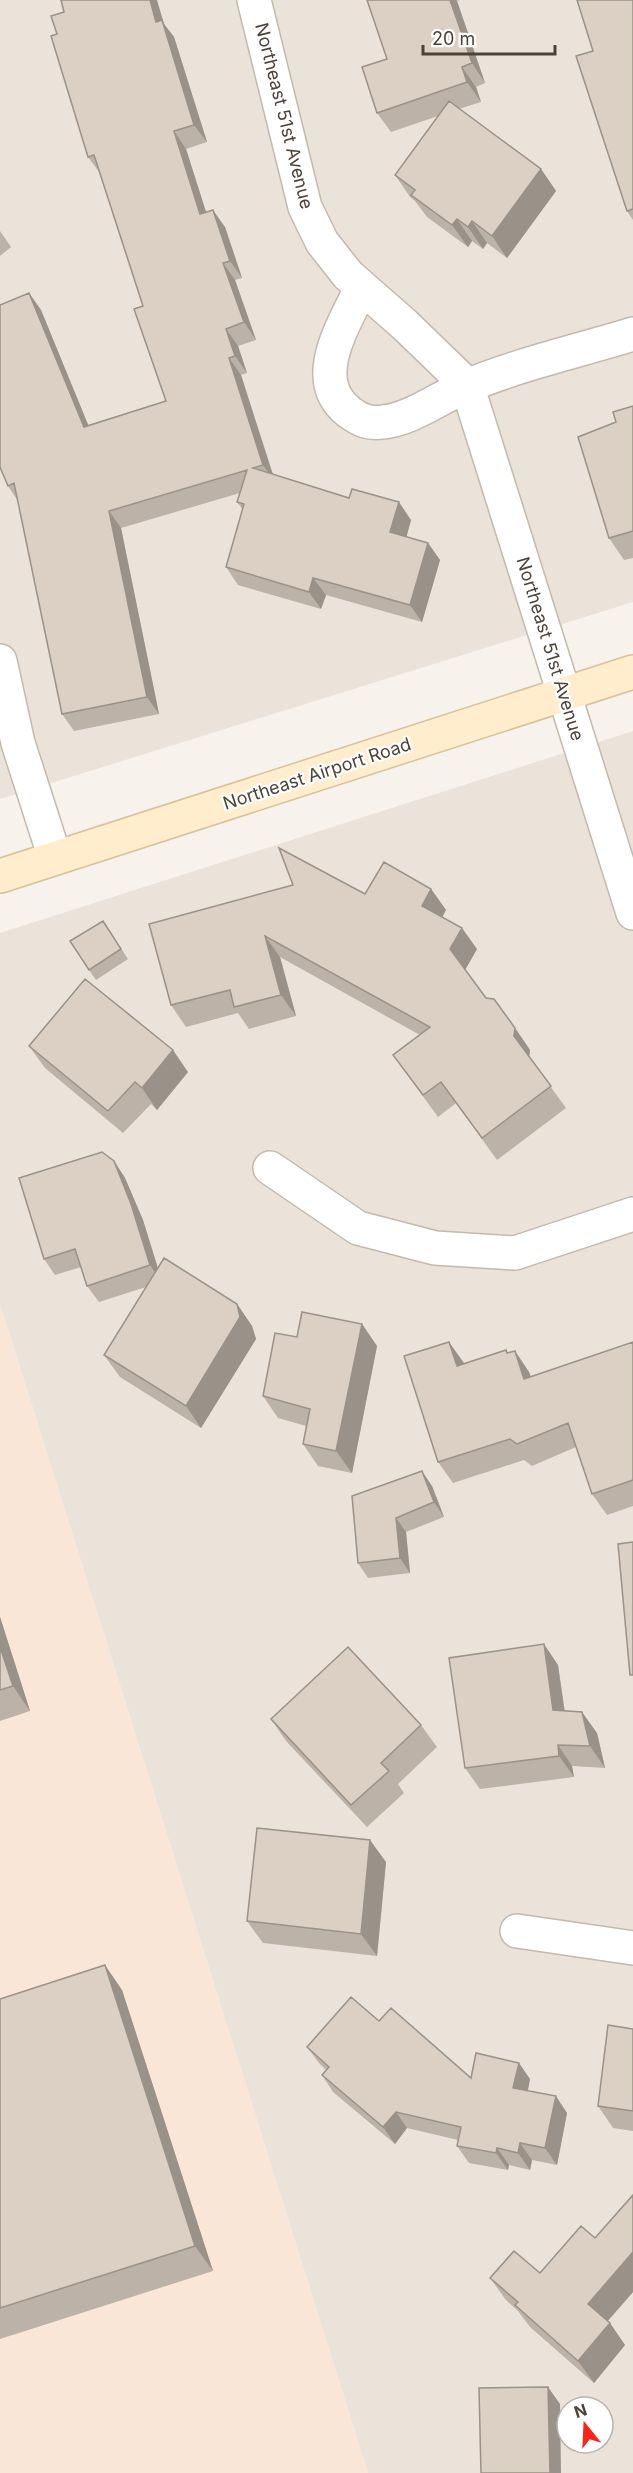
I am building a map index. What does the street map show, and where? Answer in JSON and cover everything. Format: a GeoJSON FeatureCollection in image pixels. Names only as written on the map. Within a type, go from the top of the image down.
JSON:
{"type":"FeatureCollection","features":[{"type":"Feature","properties":{"kind":"street","name":"Northeast 51st Avenue"},"geometry":{"type":"LineString","coordinates":[[254,0],[305,207],[322,242],[348,275],[467,386],[633,913]]}},
{"type":"Feature","properties":{"kind":"street"},"geometry":{"type":"LineString","coordinates":[[362,288],[335,346],[328,374],[332,389],[344,408],[362,422],[383,422],[398,418],[467,386],[633,334]]}},
{"type":"Feature","properties":{"kind":"street"},"geometry":{"type":"LineString","coordinates":[[0,661],[18,743],[55,858]]}},
{"type":"Feature","properties":{"kind":"street","name":"Northeast Airport Road"},"geometry":{"type":"LineString","coordinates":[[0,876],[633,672]]}},
{"type":"Feature","properties":{"kind":"street"},"geometry":{"type":"LineString","coordinates":[[270,1168],[358,1228],[435,1248],[515,1253],[633,1214]]}},
{"type":"Feature","properties":{"kind":"street"},"geometry":{"type":"LineString","coordinates":[[517,1931],[633,1948]]}},
{"type":"Feature","properties":{"kind":"shaded area"},"geometry":{"type":"Polygon","coordinates":[[[0,0],[633,0],[633,602],[0,799],[0,0]]]}},
{"type":"Feature","properties":{"kind":"shaded area"},"geometry":{"type":"Polygon","coordinates":[[[633,731],[633,2473],[368,2473],[0,1304],[0,933],[633,731]]]}},
{"type":"Feature","properties":{"kind":"shaded area"},"geometry":{"type":"Polygon","coordinates":[[[0,1304],[368,2473],[0,2473],[0,1304]]]}},
{"type":"Feature","properties":{"kind":"building"},"geometry":{"type":"Polygon","coordinates":[[[61,0],[150,0],[156,22],[162,20],[194,125],[174,131],[200,214],[213,210],[230,261],[223,263],[244,322],[226,329],[235,356],[229,358],[263,465],[253,468],[349,498],[352,489],[399,502],[390,532],[428,543],[410,605],[313,578],[309,592],[226,567],[244,504],[237,502],[247,470],[109,511],[147,697],[62,714],[14,483],[8,486],[0,467],[0,305],[29,293],[84,427],[166,401],[134,309],[143,306],[94,155],[88,157],[51,36],[57,34],[51,16],[64,12],[61,0]]]}},
{"type":"Feature","properties":{"kind":"building"},"geometry":{"type":"Polygon","coordinates":[[[367,0],[450,0],[472,63],[462,67],[467,82],[377,113],[362,67],[387,59],[367,0]]]}},
{"type":"Feature","properties":{"kind":"building"},"geometry":{"type":"Polygon","coordinates":[[[577,0],[633,0],[633,209],[627,211],[576,56],[593,51],[577,0]]]}},
{"type":"Feature","properties":{"kind":"building"},"geometry":{"type":"Polygon","coordinates":[[[449,101],[541,169],[492,236],[472,221],[468,227],[457,219],[452,225],[411,195],[415,190],[395,175],[449,101]]]}},
{"type":"Feature","properties":{"kind":"building"},"geometry":{"type":"Polygon","coordinates":[[[633,406],[633,531],[609,538],[578,437],[616,422],[613,412],[633,406]]]}},
{"type":"Feature","properties":{"kind":"building"},"geometry":{"type":"Polygon","coordinates":[[[279,848],[365,894],[384,862],[431,889],[422,906],[462,928],[450,949],[486,998],[494,999],[515,1028],[514,1036],[551,1086],[482,1138],[441,1082],[423,1095],[393,1055],[430,1027],[265,936],[281,995],[234,1007],[230,990],[171,1005],[149,924],[293,885],[279,848]]]}},
{"type":"Feature","properties":{"kind":"building"},"geometry":{"type":"Polygon","coordinates":[[[103,921],[121,949],[89,970],[70,941],[103,921]]]}},
{"type":"Feature","properties":{"kind":"building"},"geometry":{"type":"Polygon","coordinates":[[[85,979],[173,1050],[142,1088],[135,1082],[108,1111],[29,1046],[85,979]]]}},
{"type":"Feature","properties":{"kind":"building"},"geometry":{"type":"Polygon","coordinates":[[[102,1152],[114,1161],[131,1204],[150,1265],[87,1286],[75,1249],[44,1259],[19,1178],[102,1152]]]}},
{"type":"Feature","properties":{"kind":"building"},"geometry":{"type":"Polygon","coordinates":[[[164,1258],[237,1304],[240,1317],[186,1406],[104,1355],[164,1258]]]}},
{"type":"Feature","properties":{"kind":"building"},"geometry":{"type":"Polygon","coordinates":[[[302,1312],[362,1324],[336,1451],[303,1444],[310,1409],[263,1396],[275,1333],[297,1337],[302,1312]]]}},
{"type":"Feature","properties":{"kind":"building"},"geometry":{"type":"Polygon","coordinates":[[[449,1342],[457,1366],[506,1350],[507,1353],[515,1351],[524,1379],[633,1342],[633,1480],[592,1494],[568,1423],[517,1444],[510,1439],[438,1462],[404,1356],[449,1342]]]}},
{"type":"Feature","properties":{"kind":"building"},"geometry":{"type":"Polygon","coordinates":[[[422,1471],[434,1502],[396,1518],[400,1558],[358,1563],[352,1496],[422,1471]]]}},
{"type":"Feature","properties":{"kind":"building"},"geometry":{"type":"Polygon","coordinates":[[[633,1542],[633,1675],[630,1675],[618,1544],[633,1542]]]}},
{"type":"Feature","properties":{"kind":"building"},"geometry":{"type":"Polygon","coordinates":[[[544,1644],[553,1710],[582,1712],[590,1746],[558,1745],[559,1756],[465,1768],[449,1658],[544,1644]]]}},
{"type":"Feature","properties":{"kind":"building"},"geometry":{"type":"Polygon","coordinates":[[[0,1647],[13,1686],[0,1690],[0,1647]]]}},
{"type":"Feature","properties":{"kind":"building"},"geometry":{"type":"Polygon","coordinates":[[[348,1647],[421,1725],[381,1763],[389,1771],[351,1805],[271,1719],[348,1647]]]}},
{"type":"Feature","properties":{"kind":"building"},"geometry":{"type":"Polygon","coordinates":[[[257,1828],[370,1840],[361,1934],[247,1921],[257,1828]]]}},
{"type":"Feature","properties":{"kind":"building"},"geometry":{"type":"Polygon","coordinates":[[[105,1965],[195,2246],[0,2308],[0,1999],[105,1965]]]}},
{"type":"Feature","properties":{"kind":"building"},"geometry":{"type":"Polygon","coordinates":[[[351,1997],[379,2021],[391,2008],[471,2078],[476,2053],[519,2063],[513,2088],[556,2096],[545,2148],[520,2143],[518,2153],[497,2148],[496,2153],[457,2146],[461,2127],[396,2112],[383,2127],[322,2075],[329,2067],[307,2047],[351,1997]]]}},
{"type":"Feature","properties":{"kind":"building"},"geometry":{"type":"Polygon","coordinates":[[[608,2025],[633,2029],[633,2111],[598,2106],[608,2025]]]}},
{"type":"Feature","properties":{"kind":"building"},"geometry":{"type":"Polygon","coordinates":[[[633,2195],[633,2252],[588,2304],[610,2323],[578,2361],[515,2305],[518,2302],[490,2278],[514,2251],[540,2273],[581,2226],[595,2238],[633,2195]]]}},
{"type":"Feature","properties":{"kind":"building"},"geometry":{"type":"Polygon","coordinates":[[[548,2387],[550,2473],[481,2473],[479,2388],[548,2387]]]}}]}
